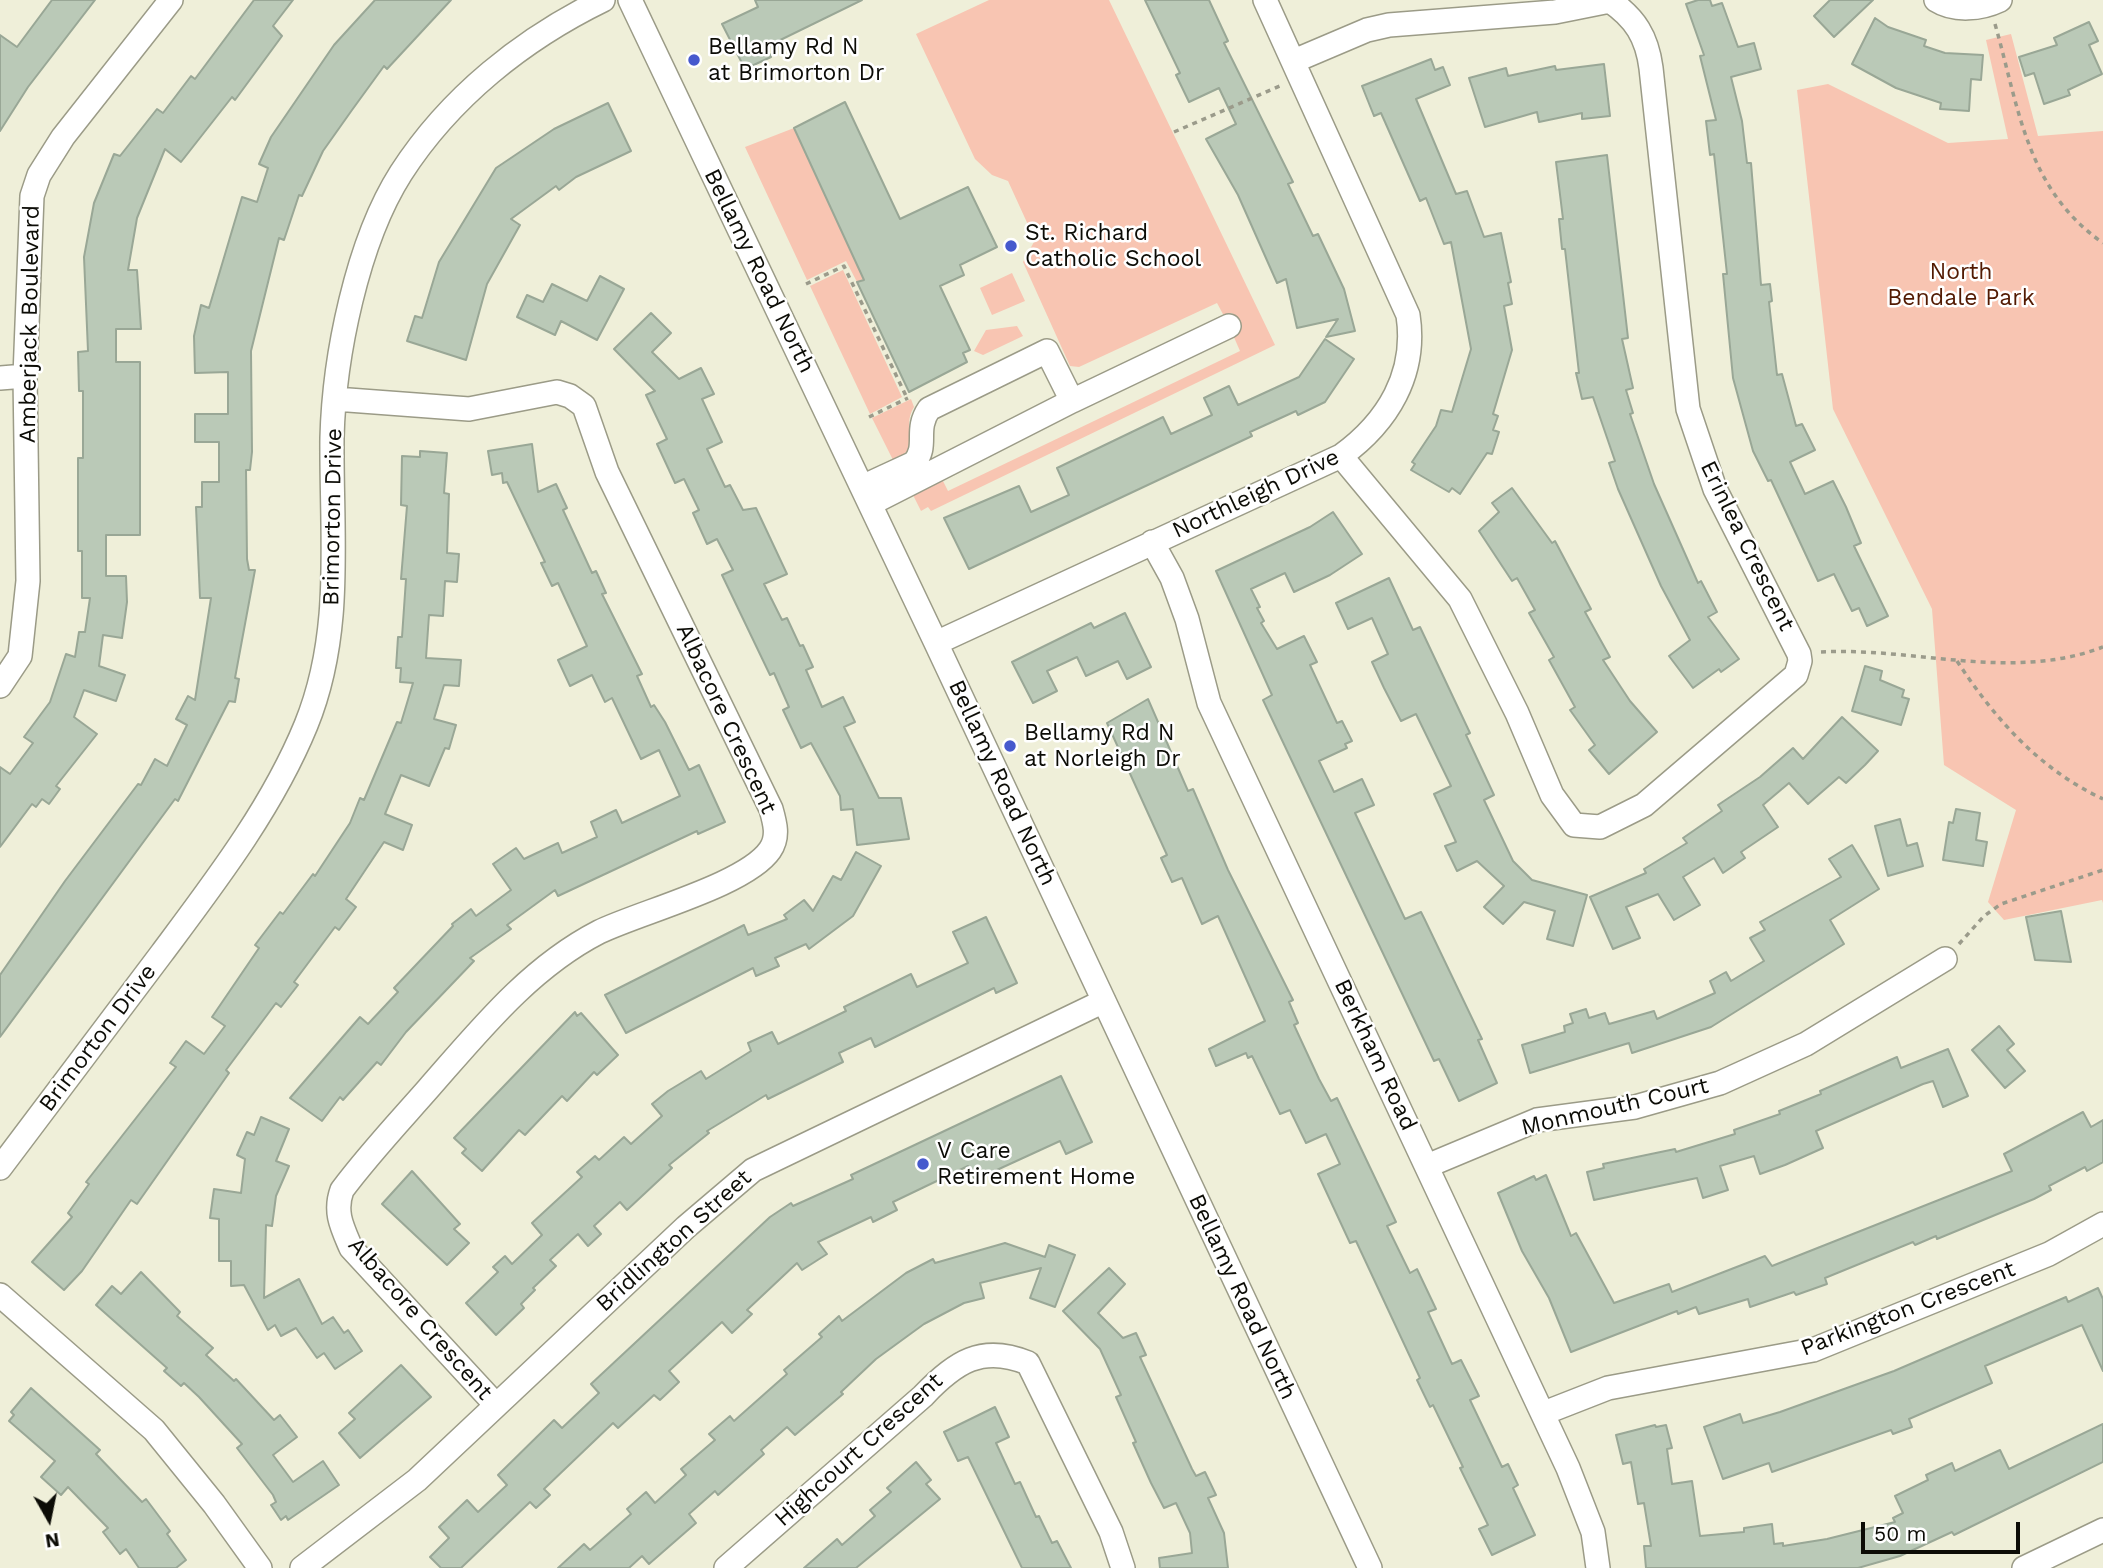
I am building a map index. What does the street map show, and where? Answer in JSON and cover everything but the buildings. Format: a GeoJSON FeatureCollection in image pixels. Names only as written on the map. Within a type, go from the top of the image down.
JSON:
{"type":"FeatureCollection","features":[{"type":"Feature","properties":{"kind":"street","name":"Amberjack Boulevard"},"geometry":{"type":"LineString","coordinates":[[0,686],[20,656],[29,581],[25,376],[32,196],[38,175],[63,137],[171,0]]}},
{"type":"Feature","properties":{"kind":"street","name":"Brimorton Drive"},"geometry":{"type":"LineString","coordinates":[[0,1168],[199,903],[267,803],[303,733],[325,663],[335,597],[332,435],[335,399],[354,284],[400,174],[444,117],[507,57],[569,16],[603,0]]}},
{"type":"Feature","properties":{"kind":"street","name":"Bellamy Road North"},"geometry":{"type":"LineString","coordinates":[[630,0],[936,643],[1370,1568]]}},
{"type":"Feature","properties":{"kind":"street","name":"Northleigh Drive"},"geometry":{"type":"LineString","coordinates":[[936,643],[1341,456],[1363,440],[1384,417],[1401,387],[1411,334],[1408,315],[1265,0]]}},
{"type":"Feature","properties":{"kind":"street"},"geometry":{"type":"LineString","coordinates":[[1936,0],[1961,8],[1995,2]]}},
{"type":"Feature","properties":{"kind":"street","name":"Erinlea Crescent"},"geometry":{"type":"LineString","coordinates":[[1298,69],[1367,30],[1389,25],[1555,12],[1609,1],[1635,22],[1644,37],[1650,60],[1688,408],[1715,489],[1799,654],[1796,675],[1644,805],[1600,827],[1574,825],[1552,795],[1517,713],[1460,599],[1341,456]]}},
{"type":"Feature","properties":{"kind":"street"},"geometry":{"type":"LineString","coordinates":[[866,496],[933,473],[955,458],[1229,326]]}},
{"type":"Feature","properties":{"kind":"street"},"geometry":{"type":"LineString","coordinates":[[866,496],[914,463],[921,447],[920,423],[929,409],[1047,351],[1072,401]]}},
{"type":"Feature","properties":{"kind":"street"},"geometry":{"type":"LineString","coordinates":[[0,378],[25,376]]}},
{"type":"Feature","properties":{"kind":"street","name":"Albacore Crescent"},"geometry":{"type":"LineString","coordinates":[[335,399],[469,409],[557,392],[570,396],[584,406],[607,472],[771,809],[777,830],[771,848],[759,862],[726,880],[600,932],[570,949],[530,980],[498,1010],[342,1190],[337,1204],[339,1221],[351,1248],[496,1405]]}},
{"type":"Feature","properties":{"kind":"street"},"geometry":{"type":"LineString","coordinates":[[921,447],[937,458],[955,458]]}},
{"type":"Feature","properties":{"kind":"street","name":"Berkham Road"},"geometry":{"type":"LineString","coordinates":[[1152,542],[1188,619],[1209,703],[1544,1413],[1591,1525],[1598,1568]]}},
{"type":"Feature","properties":{"kind":"street","name":"Monmouth Court"},"geometry":{"type":"LineString","coordinates":[[1427,1166],[1537,1120],[1635,1107],[1720,1083],[1806,1044],[1945,959]]}},
{"type":"Feature","properties":{"kind":"street","name":"Bridlington Street"},"geometry":{"type":"LineString","coordinates":[[302,1568],[409,1486],[686,1227],[753,1170],[1104,1001]]}},
{"type":"Feature","properties":{"kind":"street","name":"Parkington Crescent"},"geometry":{"type":"LineString","coordinates":[[1544,1413],[1608,1388],[1813,1350],[2049,1254],[2103,1224]]}},
{"type":"Feature","properties":{"kind":"street"},"geometry":{"type":"LineString","coordinates":[[0,1295],[154,1430],[214,1504],[260,1568]]}},
{"type":"Feature","properties":{"kind":"street","name":"Highcourt Crescent"},"geometry":{"type":"LineString","coordinates":[[726,1568],[923,1396],[945,1372],[972,1357],[1005,1354],[1028,1363],[1111,1532],[1123,1568]]}},
{"type":"Feature","properties":{"kind":"street"},"geometry":{"type":"LineString","coordinates":[[2024,1568],[2103,1530]]}},
{"type":"Feature","properties":{"kind":"path"},"geometry":{"type":"LineString","coordinates":[[1995,2],[2039,170],[2061,207],[2103,243]]}},
{"type":"Feature","properties":{"kind":"path"},"geometry":{"type":"LineString","coordinates":[[1174,132],[1298,69]]}},
{"type":"Feature","properties":{"kind":"path"},"geometry":{"type":"LineString","coordinates":[[806,284],[844,266],[906,398]]}},
{"type":"Feature","properties":{"kind":"path"},"geometry":{"type":"LineString","coordinates":[[1799,654],[1889,652],[2005,665],[2050,662],[2103,646]]}},
{"type":"Feature","properties":{"kind":"path"},"geometry":{"type":"LineString","coordinates":[[1957,661],[1983,701],[2013,736],[2062,775],[2103,799]]}},
{"type":"Feature","properties":{"kind":"path"},"geometry":{"type":"LineString","coordinates":[[1945,959],[1984,916],[2001,904],[2103,870]]}},
{"type":"Feature","properties":{"kind":"green space"},"geometry":{"type":"Polygon","coordinates":[[[989,0],[1109,0],[1275,345],[931,511],[928,507],[921,511],[910,489],[940,475],[948,491],[1240,351],[1233,335],[1240,330],[1232,313],[1224,316],[1217,303],[1079,367],[1070,366],[1023,262],[1035,240],[1008,181],[992,175],[975,159],[916,34],[989,0]]]}},
{"type":"Feature","properties":{"kind":"green space","name":"North Bendale Park"},"geometry":{"type":"Polygon","coordinates":[[[2011,34],[2038,136],[2103,131],[2103,903],[2102,900],[2004,920],[1988,902],[2016,810],[1944,765],[1932,609],[1833,409],[1797,90],[1828,84],[1948,143],[2008,139],[1986,40],[2011,34]]]}},
{"type":"Feature","properties":{"kind":"green space"},"geometry":{"type":"Polygon","coordinates":[[[794,128],[866,278],[857,282],[846,261],[807,280],[745,147],[794,128]]]}},
{"type":"Feature","properties":{"kind":"green space"},"geometry":{"type":"Polygon","coordinates":[[[843,270],[902,397],[870,414],[810,286],[843,270]]]}},
{"type":"Feature","properties":{"kind":"green space"},"geometry":{"type":"Polygon","coordinates":[[[1012,273],[1025,301],[992,315],[980,288],[1012,273]]]}},
{"type":"Feature","properties":{"kind":"green space"},"geometry":{"type":"Polygon","coordinates":[[[1017,326],[1023,336],[983,355],[974,351],[986,330],[1017,326]]]}},
{"type":"Feature","properties":{"kind":"green space"},"geometry":{"type":"Polygon","coordinates":[[[911,399],[914,407],[909,422],[910,443],[903,456],[894,462],[872,418],[911,399]]]}},
{"type":"Feature","properties":{"kind":"place","name":"Bellamy Rd N at Brimorton Dr"},"geometry":{"type":"Point","coordinates":[694,60]}},
{"type":"Feature","properties":{"kind":"place","name":"St. Richard Catholic School"},"geometry":{"type":"Point","coordinates":[1011,246]}},
{"type":"Feature","properties":{"kind":"place","name":"Bellamy Rd N at Norleigh Dr"},"geometry":{"type":"Point","coordinates":[1010,746]}},
{"type":"Feature","properties":{"kind":"place","name":"V Care Retirement Home"},"geometry":{"type":"Point","coordinates":[923,1164]}}]}
